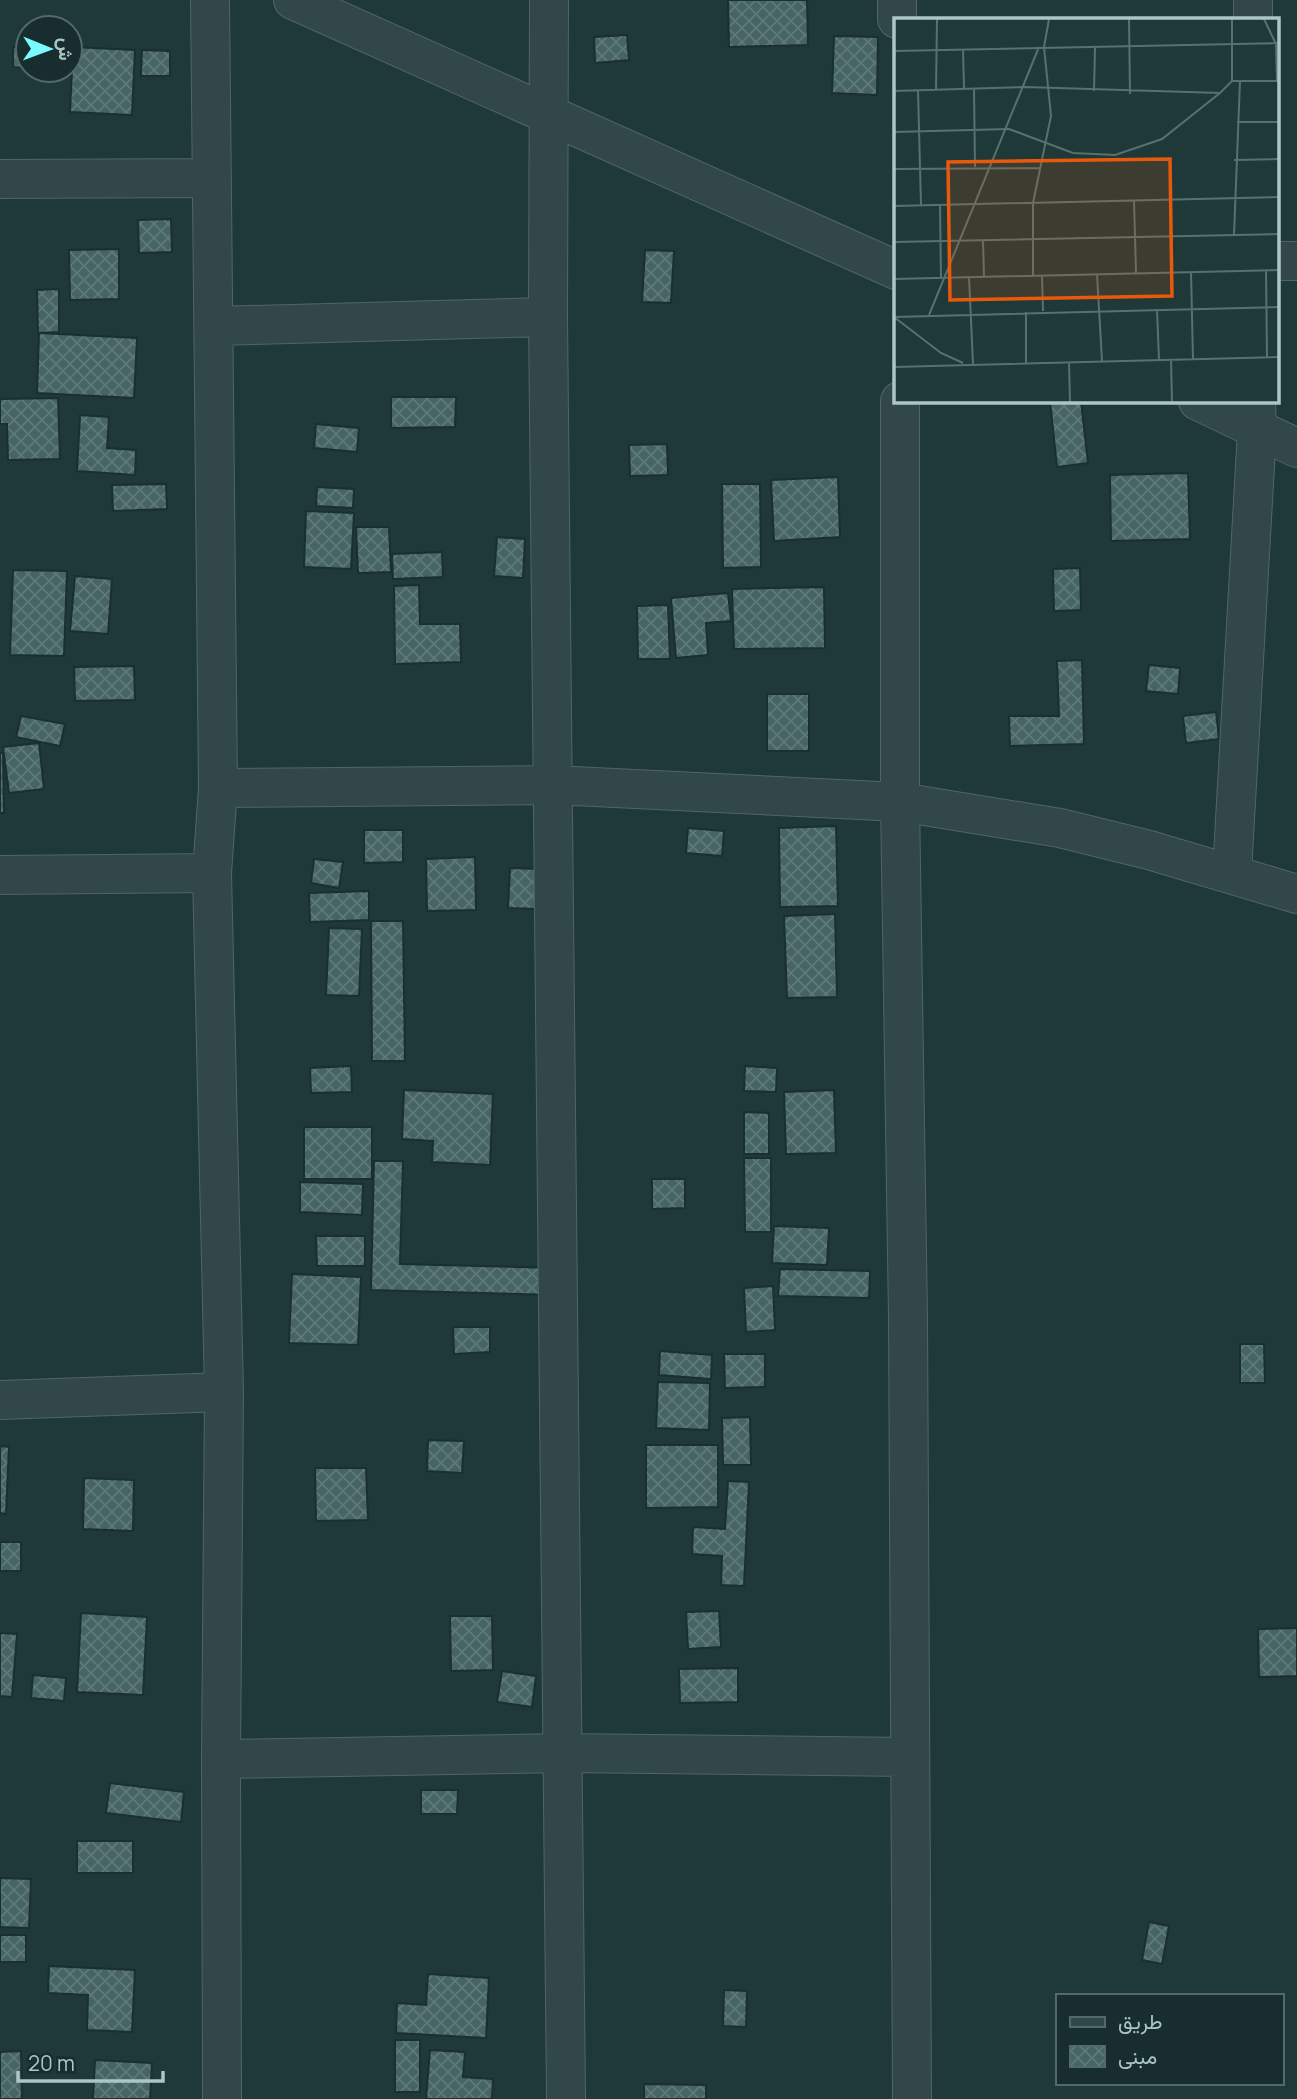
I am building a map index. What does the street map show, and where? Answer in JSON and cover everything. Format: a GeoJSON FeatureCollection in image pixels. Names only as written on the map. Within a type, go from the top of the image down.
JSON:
{"type":"FeatureCollection","features":[{"type":"Feature","properties":{"kind":"street"},"geometry":{"type":"LineString","coordinates":[[210,0],[218,788],[212,873],[224,1392],[222,2099]]}},
{"type":"Feature","properties":{"kind":"street"},"geometry":{"type":"LineString","coordinates":[[293,0],[894,269]]}},
{"type":"Feature","properties":{"kind":"street"},"geometry":{"type":"LineString","coordinates":[[549,0],[548,317],[566,2099]]}},
{"type":"Feature","properties":{"kind":"street"},"geometry":{"type":"LineString","coordinates":[[897,0],[897,18]]}},
{"type":"Feature","properties":{"kind":"street"},"geometry":{"type":"LineString","coordinates":[[1253,0],[1253,18]]}},
{"type":"Feature","properties":{"kind":"street"},"geometry":{"type":"LineString","coordinates":[[0,179],[212,178]]}},
{"type":"Feature","properties":{"kind":"street"},"geometry":{"type":"LineString","coordinates":[[214,326],[548,317]]}},
{"type":"Feature","properties":{"kind":"street"},"geometry":{"type":"LineString","coordinates":[[900,402],[900,802],[908,1318],[912,2099]]}},
{"type":"Feature","properties":{"kind":"street"},"geometry":{"type":"LineString","coordinates":[[1202,402],[1256,415],[1297,448]]}},
{"type":"Feature","properties":{"kind":"street"},"geometry":{"type":"LineString","coordinates":[[1232,873],[1256,415]]}},
{"type":"Feature","properties":{"kind":"street"},"geometry":{"type":"LineString","coordinates":[[218,788],[552,785],[900,802],[1060,828],[1232,873],[1297,894]]}},
{"type":"Feature","properties":{"kind":"street"},"geometry":{"type":"LineString","coordinates":[[0,875],[212,873]]}},
{"type":"Feature","properties":{"kind":"street"},"geometry":{"type":"LineString","coordinates":[[0,1401],[224,1392]]}},
{"type":"Feature","properties":{"kind":"street"},"geometry":{"type":"LineString","coordinates":[[221,1759],[563,1753],[909,1757]]}},
{"type":"Feature","properties":{"kind":"building"},"geometry":{"type":"Polygon","coordinates":[[[728,0],[807,0],[808,45],[729,47],[728,0]]]}},
{"type":"Feature","properties":{"kind":"building"},"geometry":{"type":"Polygon","coordinates":[[[627,35],[629,60],[595,63],[594,37],[627,35]]]}},
{"type":"Feature","properties":{"kind":"building"},"geometry":{"type":"Polygon","coordinates":[[[834,36],[878,37],[877,95],[832,93],[834,36]]]}},
{"type":"Feature","properties":{"kind":"building"},"geometry":{"type":"Polygon","coordinates":[[[84,48],[135,50],[132,115],[70,112],[71,84],[84,84],[84,48]]]}},
{"type":"Feature","properties":{"kind":"building"},"geometry":{"type":"Polygon","coordinates":[[[142,50],[170,51],[170,76],[141,76],[142,50]]]}},
{"type":"Feature","properties":{"kind":"building"},"geometry":{"type":"Polygon","coordinates":[[[171,219],[172,252],[139,253],[138,220],[171,219]]]}},
{"type":"Feature","properties":{"kind":"building"},"geometry":{"type":"Polygon","coordinates":[[[119,249],[119,299],[70,300],[69,250],[119,249]]]}},
{"type":"Feature","properties":{"kind":"building"},"geometry":{"type":"Polygon","coordinates":[[[645,250],[674,251],[671,303],[642,302],[645,250]]]}},
{"type":"Feature","properties":{"kind":"building"},"geometry":{"type":"Polygon","coordinates":[[[59,289],[59,332],[38,333],[37,290],[59,289]]]}},
{"type":"Feature","properties":{"kind":"building"},"geometry":{"type":"Polygon","coordinates":[[[39,333],[137,338],[134,398],[37,393],[39,333]]]}},
{"type":"Feature","properties":{"kind":"building"},"geometry":{"type":"Polygon","coordinates":[[[391,397],[456,397],[455,427],[391,428],[391,397]]]}},
{"type":"Feature","properties":{"kind":"building"},"geometry":{"type":"Polygon","coordinates":[[[58,398],[60,459],[8,460],[7,424],[0,424],[0,399],[58,398]]]}},
{"type":"Feature","properties":{"kind":"building"},"geometry":{"type":"Polygon","coordinates":[[[1050,402],[1081,402],[1088,463],[1057,467],[1050,402]]]}},
{"type":"Feature","properties":{"kind":"building"},"geometry":{"type":"Polygon","coordinates":[[[80,415],[109,417],[107,448],[136,450],[135,475],[77,471],[80,415]]]}},
{"type":"Feature","properties":{"kind":"building"},"geometry":{"type":"Polygon","coordinates":[[[316,424],[359,428],[357,452],[314,448],[316,424]]]}},
{"type":"Feature","properties":{"kind":"building"},"geometry":{"type":"Polygon","coordinates":[[[667,444],[668,475],[630,476],[629,445],[667,444]]]}},
{"type":"Feature","properties":{"kind":"building"},"geometry":{"type":"Polygon","coordinates":[[[1188,473],[1190,539],[1111,541],[1110,475],[1188,473]]]}},
{"type":"Feature","properties":{"kind":"building"},"geometry":{"type":"Polygon","coordinates":[[[838,477],[840,537],[774,541],[771,480],[838,477]]]}},
{"type":"Feature","properties":{"kind":"building"},"geometry":{"type":"Polygon","coordinates":[[[166,484],[167,509],[113,511],[112,485],[166,484]]]}},
{"type":"Feature","properties":{"kind":"building"},"geometry":{"type":"Polygon","coordinates":[[[722,484],[760,484],[761,567],[723,568],[722,484]]]}},
{"type":"Feature","properties":{"kind":"building"},"geometry":{"type":"Polygon","coordinates":[[[317,487],[354,489],[353,508],[316,506],[317,487]]]}},
{"type":"Feature","properties":{"kind":"building"},"geometry":{"type":"Polygon","coordinates":[[[306,511],[354,513],[351,569],[304,567],[306,511]]]}},
{"type":"Feature","properties":{"kind":"building"},"geometry":{"type":"Polygon","coordinates":[[[356,527],[389,527],[391,572],[358,573],[356,527]]]}},
{"type":"Feature","properties":{"kind":"building"},"geometry":{"type":"Polygon","coordinates":[[[497,537],[525,539],[523,578],[494,576],[497,537]]]}},
{"type":"Feature","properties":{"kind":"building"},"geometry":{"type":"Polygon","coordinates":[[[442,552],[443,577],[393,579],[392,554],[442,552]]]}},
{"type":"Feature","properties":{"kind":"building"},"geometry":{"type":"Polygon","coordinates":[[[1080,568],[1081,610],[1054,611],[1053,569],[1080,568]]]}},
{"type":"Feature","properties":{"kind":"building"},"geometry":{"type":"Polygon","coordinates":[[[13,570],[67,571],[64,656],[10,655],[13,570]]]}},
{"type":"Feature","properties":{"kind":"building"},"geometry":{"type":"Polygon","coordinates":[[[75,576],[112,579],[108,634],[70,631],[75,576]]]}},
{"type":"Feature","properties":{"kind":"building"},"geometry":{"type":"Polygon","coordinates":[[[419,585],[420,624],[460,624],[461,662],[395,664],[394,586],[419,585]]]}},
{"type":"Feature","properties":{"kind":"building"},"geometry":{"type":"Polygon","coordinates":[[[824,587],[825,648],[734,649],[732,589],[824,587]]]}},
{"type":"Feature","properties":{"kind":"building"},"geometry":{"type":"Polygon","coordinates":[[[728,593],[731,621],[706,623],[708,655],[676,658],[671,598],[728,593]]]}},
{"type":"Feature","properties":{"kind":"building"},"geometry":{"type":"Polygon","coordinates":[[[668,605],[670,659],[638,659],[637,606],[668,605]]]}},
{"type":"Feature","properties":{"kind":"building"},"geometry":{"type":"Polygon","coordinates":[[[1082,660],[1084,744],[1010,746],[1009,716],[1059,716],[1057,661],[1082,660]]]}},
{"type":"Feature","properties":{"kind":"building"},"geometry":{"type":"Polygon","coordinates":[[[1149,665],[1180,668],[1178,694],[1146,691],[1149,665]]]}},
{"type":"Feature","properties":{"kind":"building"},"geometry":{"type":"Polygon","coordinates":[[[134,666],[135,700],[75,701],[74,667],[134,666]]]}},
{"type":"Feature","properties":{"kind":"building"},"geometry":{"type":"Polygon","coordinates":[[[767,694],[809,694],[809,751],[767,751],[767,694]]]}},
{"type":"Feature","properties":{"kind":"building"},"geometry":{"type":"Polygon","coordinates":[[[1216,712],[1219,739],[1186,743],[1183,716],[1216,712]]]}},
{"type":"Feature","properties":{"kind":"building"},"geometry":{"type":"Polygon","coordinates":[[[21,716],[65,724],[60,746],[16,737],[21,716]]]}},
{"type":"Feature","properties":{"kind":"building"},"geometry":{"type":"Polygon","coordinates":[[[39,743],[44,789],[9,793],[3,747],[39,743]]]}},
{"type":"Feature","properties":{"kind":"building"},"geometry":{"type":"Polygon","coordinates":[[[0,753],[3,753],[4,813],[0,813],[0,753]]]}},
{"type":"Feature","properties":{"kind":"building"},"geometry":{"type":"Polygon","coordinates":[[[836,826],[838,906],[780,907],[779,828],[836,826]]]}},
{"type":"Feature","properties":{"kind":"building"},"geometry":{"type":"Polygon","coordinates":[[[688,828],[724,831],[722,856],[686,853],[688,828]]]}},
{"type":"Feature","properties":{"kind":"building"},"geometry":{"type":"Polygon","coordinates":[[[364,830],[403,830],[403,862],[364,863],[364,830]]]}},
{"type":"Feature","properties":{"kind":"building"},"geometry":{"type":"Polygon","coordinates":[[[475,857],[476,910],[427,911],[426,859],[475,857]]]}},
{"type":"Feature","properties":{"kind":"building"},"geometry":{"type":"Polygon","coordinates":[[[314,859],[343,862],[339,888],[311,883],[314,859]]]}},
{"type":"Feature","properties":{"kind":"building"},"geometry":{"type":"Polygon","coordinates":[[[510,868],[539,869],[537,909],[508,908],[510,868]]]}},
{"type":"Feature","properties":{"kind":"building"},"geometry":{"type":"Polygon","coordinates":[[[369,891],[369,920],[310,922],[309,893],[369,891]]]}},
{"type":"Feature","properties":{"kind":"building"},"geometry":{"type":"Polygon","coordinates":[[[835,914],[837,997],[787,998],[784,916],[835,914]]]}},
{"type":"Feature","properties":{"kind":"building"},"geometry":{"type":"Polygon","coordinates":[[[371,921],[403,921],[405,1061],[372,1061],[371,921]]]}},
{"type":"Feature","properties":{"kind":"building"},"geometry":{"type":"Polygon","coordinates":[[[329,928],[362,929],[359,996],[326,995],[329,928]]]}},
{"type":"Feature","properties":{"kind":"building"},"geometry":{"type":"Polygon","coordinates":[[[351,1066],[352,1092],[311,1093],[310,1068],[351,1066]]]}},
{"type":"Feature","properties":{"kind":"building"},"geometry":{"type":"Polygon","coordinates":[[[745,1066],[777,1068],[776,1092],[744,1091],[745,1066]]]}},
{"type":"Feature","properties":{"kind":"building"},"geometry":{"type":"Polygon","coordinates":[[[404,1090],[493,1094],[490,1165],[432,1162],[433,1141],[402,1139],[404,1090]]]}},
{"type":"Feature","properties":{"kind":"building"},"geometry":{"type":"Polygon","coordinates":[[[834,1090],[836,1153],[786,1154],[784,1092],[834,1090]]]}},
{"type":"Feature","properties":{"kind":"building"},"geometry":{"type":"Polygon","coordinates":[[[744,1112],[769,1113],[769,1154],[744,1154],[744,1112]]]}},
{"type":"Feature","properties":{"kind":"building"},"geometry":{"type":"Polygon","coordinates":[[[304,1127],[372,1127],[372,1179],[304,1179],[304,1127]]]}},
{"type":"Feature","properties":{"kind":"building"},"geometry":{"type":"Polygon","coordinates":[[[744,1158],[771,1158],[771,1232],[745,1232],[744,1158]]]}},
{"type":"Feature","properties":{"kind":"building"},"geometry":{"type":"Polygon","coordinates":[[[374,1161],[403,1161],[400,1264],[557,1268],[556,1295],[371,1290],[374,1161]]]}},
{"type":"Feature","properties":{"kind":"building"},"geometry":{"type":"Polygon","coordinates":[[[652,1179],[685,1179],[685,1208],[652,1209],[652,1179]]]}},
{"type":"Feature","properties":{"kind":"building"},"geometry":{"type":"Polygon","coordinates":[[[300,1182],[363,1184],[362,1215],[300,1212],[300,1182]]]}},
{"type":"Feature","properties":{"kind":"building"},"geometry":{"type":"Polygon","coordinates":[[[774,1226],[829,1228],[827,1265],[772,1263],[774,1226]]]}},
{"type":"Feature","properties":{"kind":"building"},"geometry":{"type":"Polygon","coordinates":[[[316,1236],[365,1236],[365,1266],[317,1266],[316,1236]]]}},
{"type":"Feature","properties":{"kind":"building"},"geometry":{"type":"Polygon","coordinates":[[[780,1269],[870,1271],[869,1298],[778,1296],[780,1269]]]}},
{"type":"Feature","properties":{"kind":"building"},"geometry":{"type":"Polygon","coordinates":[[[292,1274],[361,1277],[358,1345],[289,1343],[292,1274]]]}},
{"type":"Feature","properties":{"kind":"building"},"geometry":{"type":"Polygon","coordinates":[[[773,1286],[775,1330],[746,1332],[744,1288],[773,1286]]]}},
{"type":"Feature","properties":{"kind":"building"},"geometry":{"type":"Polygon","coordinates":[[[453,1327],[490,1327],[490,1352],[454,1354],[453,1327]]]}},
{"type":"Feature","properties":{"kind":"building"},"geometry":{"type":"Polygon","coordinates":[[[1240,1344],[1264,1344],[1265,1383],[1240,1383],[1240,1344]]]}},
{"type":"Feature","properties":{"kind":"building"},"geometry":{"type":"Polygon","coordinates":[[[660,1351],[712,1355],[711,1379],[659,1375],[660,1351]]]}},
{"type":"Feature","properties":{"kind":"building"},"geometry":{"type":"Polygon","coordinates":[[[724,1354],[765,1354],[765,1387],[725,1388],[724,1354]]]}},
{"type":"Feature","properties":{"kind":"building"},"geometry":{"type":"Polygon","coordinates":[[[658,1382],[710,1383],[709,1430],[656,1428],[658,1382]]]}},
{"type":"Feature","properties":{"kind":"building"},"geometry":{"type":"Polygon","coordinates":[[[750,1417],[751,1465],[723,1465],[722,1418],[750,1417]]]}},
{"type":"Feature","properties":{"kind":"building"},"geometry":{"type":"Polygon","coordinates":[[[428,1440],[464,1441],[462,1473],[427,1471],[428,1440]]]}},
{"type":"Feature","properties":{"kind":"building"},"geometry":{"type":"Polygon","coordinates":[[[646,1445],[718,1445],[718,1507],[646,1508],[646,1445]]]}},
{"type":"Feature","properties":{"kind":"building"},"geometry":{"type":"Polygon","coordinates":[[[0,1446],[9,1447],[6,1514],[0,1513],[0,1446]]]}},
{"type":"Feature","properties":{"kind":"building"},"geometry":{"type":"Polygon","coordinates":[[[315,1468],[366,1468],[368,1520],[316,1521],[315,1468]]]}},
{"type":"Feature","properties":{"kind":"building"},"geometry":{"type":"Polygon","coordinates":[[[84,1478],[134,1480],[133,1531],[83,1529],[84,1478]]]}},
{"type":"Feature","properties":{"kind":"building"},"geometry":{"type":"Polygon","coordinates":[[[728,1481],[749,1482],[744,1586],[721,1585],[722,1556],[692,1554],[693,1527],[725,1529],[728,1481]]]}},
{"type":"Feature","properties":{"kind":"building"},"geometry":{"type":"Polygon","coordinates":[[[0,1542],[21,1542],[21,1571],[0,1571],[0,1542]]]}},
{"type":"Feature","properties":{"kind":"building"},"geometry":{"type":"Polygon","coordinates":[[[719,1611],[721,1647],[688,1649],[686,1612],[719,1611]]]}},
{"type":"Feature","properties":{"kind":"building"},"geometry":{"type":"Polygon","coordinates":[[[81,1613],[147,1617],[143,1695],[77,1692],[81,1613]]]}},
{"type":"Feature","properties":{"kind":"building"},"geometry":{"type":"Polygon","coordinates":[[[450,1616],[492,1616],[493,1670],[451,1671],[450,1616]]]}},
{"type":"Feature","properties":{"kind":"building"},"geometry":{"type":"Polygon","coordinates":[[[1297,1628],[1297,1676],[1259,1677],[1258,1629],[1297,1628]]]}},
{"type":"Feature","properties":{"kind":"building"},"geometry":{"type":"Polygon","coordinates":[[[0,1633],[17,1634],[12,1697],[0,1696],[0,1633]]]}},
{"type":"Feature","properties":{"kind":"building"},"geometry":{"type":"Polygon","coordinates":[[[738,1668],[738,1702],[680,1703],[679,1669],[738,1668]]]}},
{"type":"Feature","properties":{"kind":"building"},"geometry":{"type":"Polygon","coordinates":[[[502,1671],[536,1676],[532,1707],[497,1702],[502,1671]]]}},
{"type":"Feature","properties":{"kind":"building"},"geometry":{"type":"Polygon","coordinates":[[[33,1675],[66,1678],[64,1701],[31,1698],[33,1675]]]}},
{"type":"Feature","properties":{"kind":"building"},"geometry":{"type":"Polygon","coordinates":[[[110,1783],[184,1792],[181,1822],[106,1813],[110,1783]]]}},
{"type":"Feature","properties":{"kind":"building"},"geometry":{"type":"Polygon","coordinates":[[[421,1790],[458,1790],[457,1814],[421,1814],[421,1790]]]}},
{"type":"Feature","properties":{"kind":"building"},"geometry":{"type":"Polygon","coordinates":[[[77,1841],[133,1841],[133,1873],[77,1873],[77,1841]]]}},
{"type":"Feature","properties":{"kind":"building"},"geometry":{"type":"Polygon","coordinates":[[[0,1878],[31,1879],[29,1928],[0,1927],[0,1878]]]}},
{"type":"Feature","properties":{"kind":"building"},"geometry":{"type":"Polygon","coordinates":[[[1149,1922],[1169,1926],[1162,1964],[1142,1960],[1149,1922]]]}},
{"type":"Feature","properties":{"kind":"building"},"geometry":{"type":"Polygon","coordinates":[[[0,1935],[26,1935],[26,1962],[0,1962],[0,1935]]]}},
{"type":"Feature","properties":{"kind":"building"},"geometry":{"type":"Polygon","coordinates":[[[49,1966],[135,1970],[132,2032],[87,2030],[88,1995],[48,1993],[49,1966]]]}},
{"type":"Feature","properties":{"kind":"building"},"geometry":{"type":"Polygon","coordinates":[[[428,1974],[489,1978],[486,2038],[396,2033],[397,2003],[426,2005],[428,1974]]]}},
{"type":"Feature","properties":{"kind":"building"},"geometry":{"type":"Polygon","coordinates":[[[724,1990],[747,1991],[746,2027],[723,2026],[724,1990]]]}},
{"type":"Feature","properties":{"kind":"building"},"geometry":{"type":"Polygon","coordinates":[[[395,2040],[420,2040],[420,2092],[395,2092],[395,2040]]]}},
{"type":"Feature","properties":{"kind":"building"},"geometry":{"type":"Polygon","coordinates":[[[430,2050],[465,2052],[463,2077],[493,2079],[492,2099],[426,2099],[430,2050]]]}},
{"type":"Feature","properties":{"kind":"building"},"geometry":{"type":"Polygon","coordinates":[[[21,2051],[22,2099],[0,2099],[0,2052],[21,2051]]]}},
{"type":"Feature","properties":{"kind":"building"},"geometry":{"type":"Polygon","coordinates":[[[95,2060],[152,2063],[150,2099],[93,2099],[95,2060]]]}},
{"type":"Feature","properties":{"kind":"building"},"geometry":{"type":"Polygon","coordinates":[[[644,2084],[706,2085],[706,2099],[644,2099],[644,2084]]]}}]}
